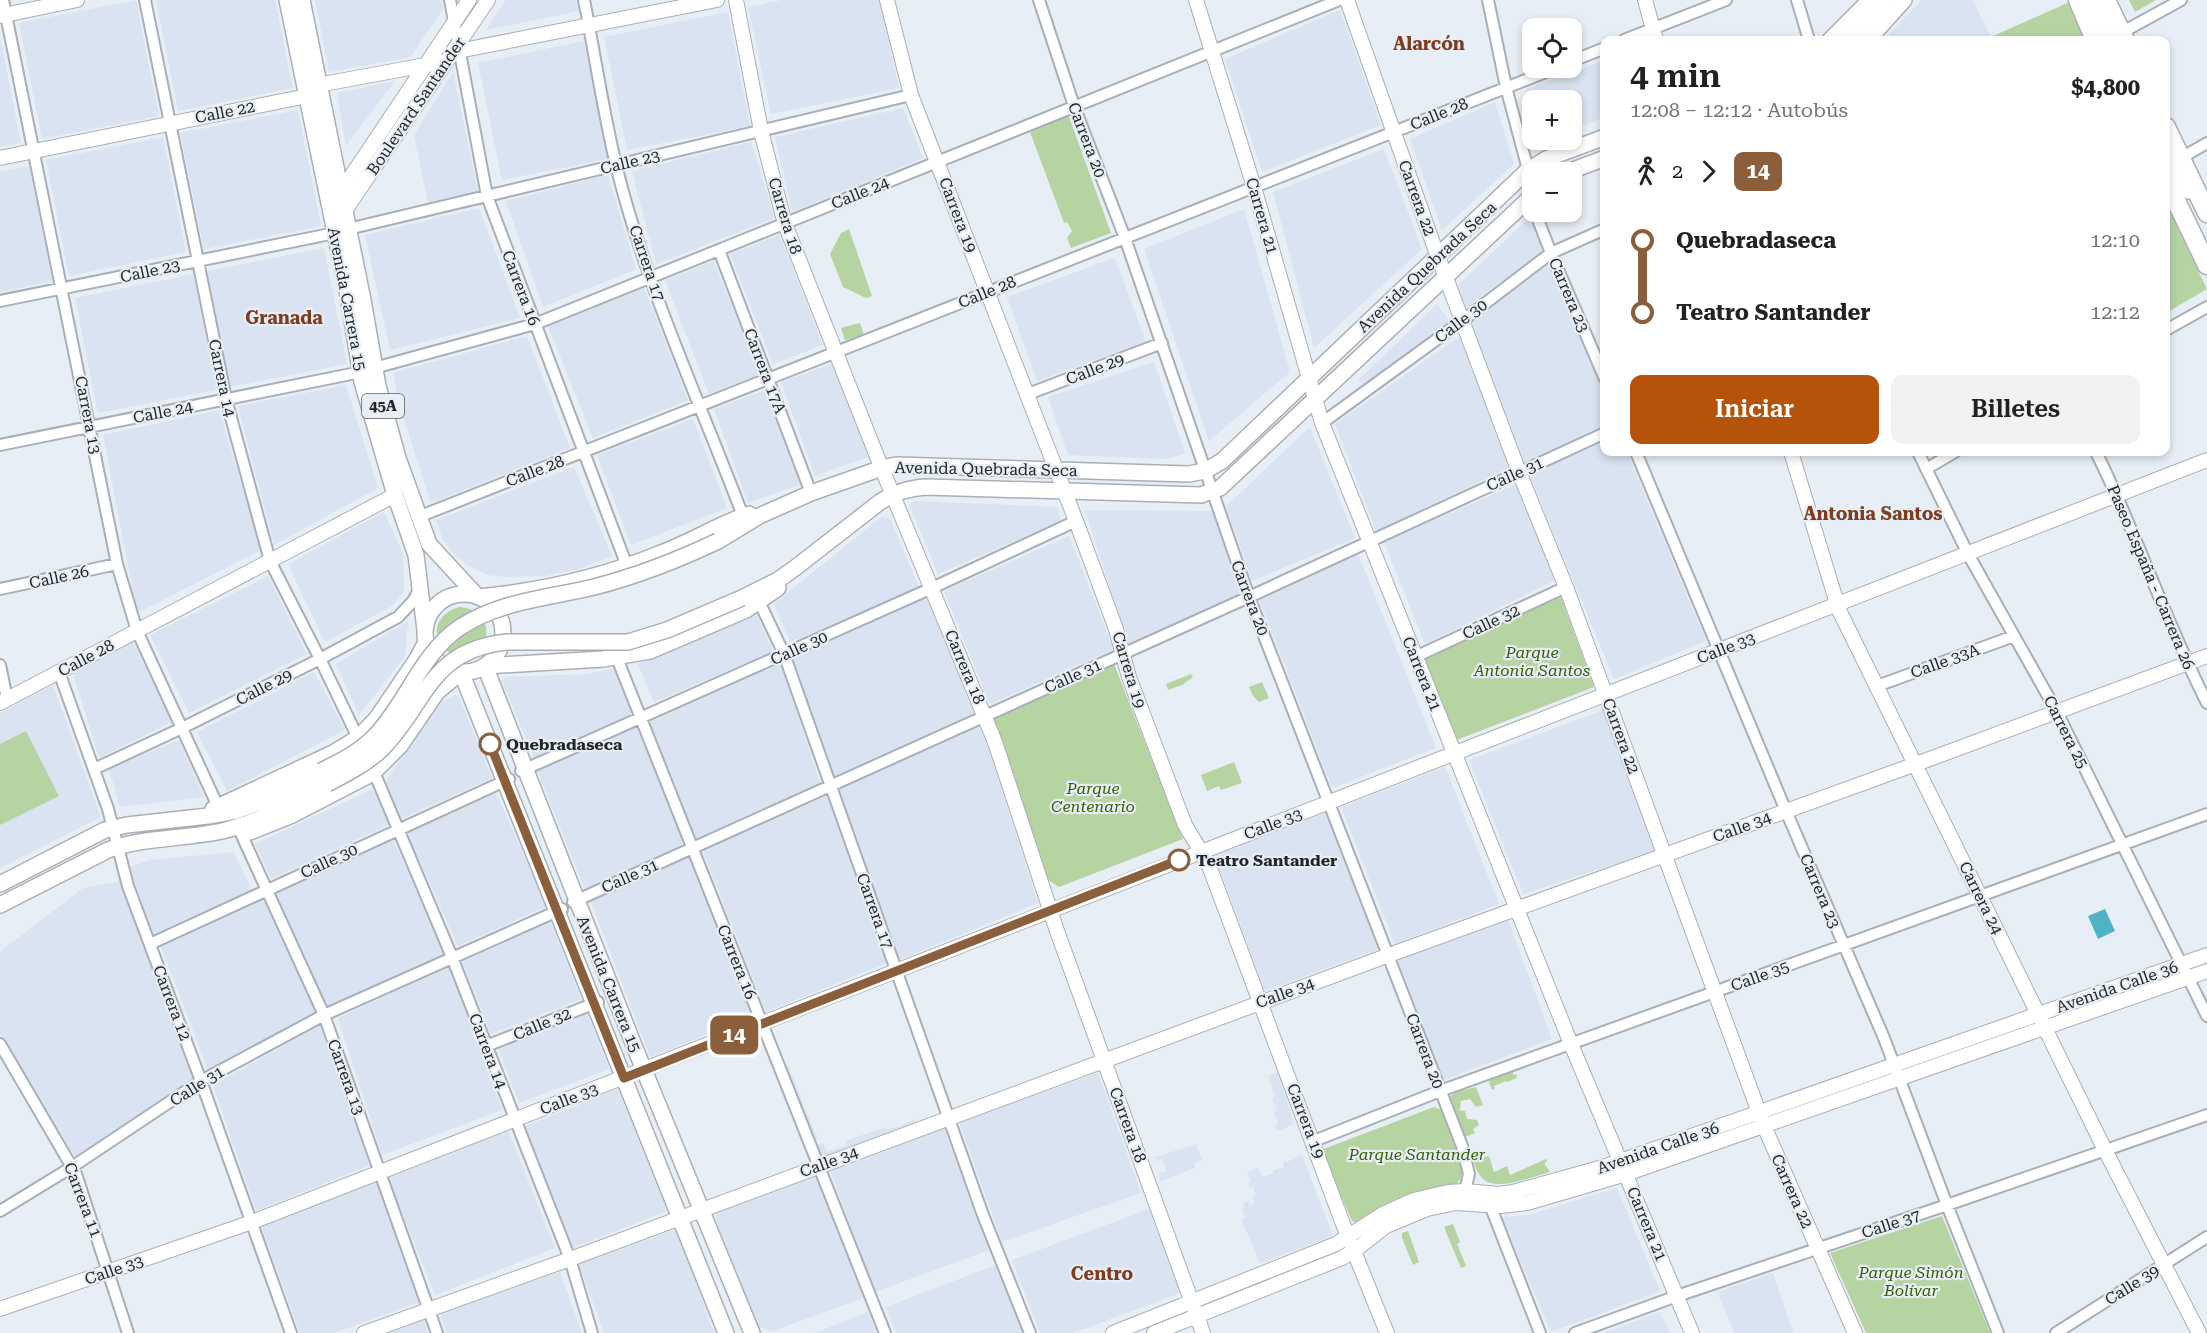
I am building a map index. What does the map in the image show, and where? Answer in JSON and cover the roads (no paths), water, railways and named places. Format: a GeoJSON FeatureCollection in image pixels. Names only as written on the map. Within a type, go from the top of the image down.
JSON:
{"type":"FeatureCollection","features":[{"type":"Feature","properties":{"kind":"highway"},"geometry":{"type":"LineString","coordinates":[[2078,0],[2093,36]]}},
{"type":"Feature","properties":{"kind":"highway"},"geometry":{"type":"LineString","coordinates":[[2106,0],[2118,36]]}},
{"type":"Feature","properties":{"kind":"highway"},"geometry":{"type":"LineString","coordinates":[[2174,155],[2207,213]]}},
{"type":"Feature","properties":{"kind":"highway"},"geometry":{"type":"LineString","coordinates":[[2170,188],[2207,265]]}},
{"type":"Feature","properties":{"kind":"main road","name":"Avenida Carrera 15"},"geometry":{"type":"LineString","coordinates":[[288,0],[306,96],[337,210],[350,307],[368,370],[425,536],[434,552],[478,597]]}},
{"type":"Feature","properties":{"kind":"main road","name":"Avenida Carrera 15"},"geometry":{"type":"LineString","coordinates":[[302,0],[340,192],[337,210]]}},
{"type":"Feature","properties":{"kind":"main road"},"geometry":{"type":"LineString","coordinates":[[1834,36],[1870,0]]}},
{"type":"Feature","properties":{"kind":"main road"},"geometry":{"type":"LineString","coordinates":[[1852,36],[1886,0]]}},
{"type":"Feature","properties":{"kind":"main road"},"geometry":{"type":"LineString","coordinates":[[1872,36],[1904,0]]}},
{"type":"Feature","properties":{"kind":"main road"},"geometry":{"type":"LineString","coordinates":[[2091,0],[2118,36]]}},
{"type":"Feature","properties":{"kind":"main road","name":"Avenida Quebrada Seca"},"geometry":{"type":"LineString","coordinates":[[1541,162],[1600,139]]}},
{"type":"Feature","properties":{"kind":"main road"},"geometry":{"type":"LineString","coordinates":[[2174,155],[2207,222]]}},
{"type":"Feature","properties":{"kind":"main road"},"geometry":{"type":"LineString","coordinates":[[1582,167],[1600,160]]}},
{"type":"Feature","properties":{"kind":"main road","name":"Avenida Quebrada Seca"},"geometry":{"type":"LineString","coordinates":[[239,831],[324,777],[377,734],[444,641],[473,620],[508,606],[640,574],[683,558],[718,541],[759,516],[811,493],[882,468],[907,464],[1188,474],[1205,471],[1222,460],[1522,176]]}},
{"type":"Feature","properties":{"kind":"main road","name":"Avenida Quebrada Seca"},"geometry":{"type":"LineString","coordinates":[[220,811],[263,801],[324,777],[354,770],[380,750],[432,680],[462,654],[487,645],[507,642],[628,642],[667,630],[777,589],[810,556],[893,494],[926,488],[1192,495],[1213,492],[1226,484],[1446,277],[1522,211]]}},
{"type":"Feature","properties":{"kind":"main road","name":"Avenida Carrera 15"},"geometry":{"type":"LineString","coordinates":[[368,370],[368,403],[395,495],[416,555],[425,636]]}},
{"type":"Feature","properties":{"kind":"main road"},"geometry":{"type":"LineString","coordinates":[[0,884],[112,828],[179,820],[220,811],[358,738],[377,718],[417,659],[425,636],[427,618],[443,600],[460,594],[478,597],[540,589],[627,566],[662,553],[743,516],[811,493]]}},
{"type":"Feature","properties":{"kind":"main road","name":"45A"},"geometry":{"type":"LineString","coordinates":[[478,597],[496,610],[503,630],[499,651],[485,666]]}},
{"type":"Feature","properties":{"kind":"main road"},"geometry":{"type":"LineString","coordinates":[[0,905],[117,846],[172,839],[225,837],[290,816],[374,772],[400,746],[437,692],[461,672],[474,671],[485,666],[617,658],[664,646],[752,597]]}},
{"type":"Feature","properties":{"kind":"main road","name":"45A"},"geometry":{"type":"LineString","coordinates":[[425,636],[430,654],[449,669],[461,672]]}},
{"type":"Feature","properties":{"kind":"main road","name":"Avenida Carrera 15"},"geometry":{"type":"LineString","coordinates":[[485,666],[574,902],[752,1333]]}},
{"type":"Feature","properties":{"kind":"main road","name":"Avenida Carrera 15"},"geometry":{"type":"LineString","coordinates":[[461,672],[560,910],[726,1333]]}},
{"type":"Feature","properties":{"kind":"street","name":"Carrera 13"},"geometry":{"type":"LineString","coordinates":[[3,0],[3,15],[34,151],[117,564],[137,631],[220,811]]}},
{"type":"Feature","properties":{"kind":"street"},"geometry":{"type":"LineString","coordinates":[[3,15],[76,0]]}},
{"type":"Feature","properties":{"kind":"street","name":"Carrera 14"},"geometry":{"type":"LineString","coordinates":[[145,0],[226,399],[270,561],[358,738]]}},
{"type":"Feature","properties":{"kind":"street","name":"Carrera 16"},"geometry":{"type":"LineString","coordinates":[[450,0],[454,22],[454,52],[486,196],[627,566]]}},
{"type":"Feature","properties":{"kind":"street","name":"Boulevard Santander"},"geometry":{"type":"LineString","coordinates":[[340,192],[469,0]]}},
{"type":"Feature","properties":{"kind":"street","name":"Boulevard Santander"},"geometry":{"type":"LineString","coordinates":[[337,210],[454,52],[488,0]]}},
{"type":"Feature","properties":{"kind":"street","name":"Carrera 17"},"geometry":{"type":"LineString","coordinates":[[584,0],[616,165],[651,277],[743,516]]}},
{"type":"Feature","properties":{"kind":"street"},"geometry":{"type":"LineString","coordinates":[[306,96],[318,85],[426,65],[454,52],[717,0]]}},
{"type":"Feature","properties":{"kind":"street","name":"Carrera 18"},"geometry":{"type":"LineString","coordinates":[[736,0],[761,131],[785,224],[1000,755],[1051,911],[1203,1333]]}},
{"type":"Feature","properties":{"kind":"street","name":"Carrera 19"},"geometry":{"type":"LineString","coordinates":[[887,0],[911,95],[1076,521],[1116,629],[1129,677],[1185,825],[1208,863],[1314,1141],[1348,1237],[1387,1333]]}},
{"type":"Feature","properties":{"kind":"street","name":"Carrera 20"},"geometry":{"type":"LineString","coordinates":[[1039,0],[1074,106],[1125,238],[1162,343],[1249,597],[1469,1166],[1465,1191]]}},
{"type":"Feature","properties":{"kind":"street","name":"Carrera 21"},"geometry":{"type":"LineString","coordinates":[[1196,0],[1254,187],[1322,423],[1571,1044],[1692,1333]]}},
{"type":"Feature","properties":{"kind":"street","name":"Calle 24"},"geometry":{"type":"LineString","coordinates":[[0,445],[368,370],[535,324],[1339,0]]}},
{"type":"Feature","properties":{"kind":"street","name":"Carrera 22"},"geometry":{"type":"LineString","coordinates":[[1347,0],[1438,257],[1519,472],[1566,587],[1762,1120],[1855,1333]]}},
{"type":"Feature","properties":{"kind":"street","name":"Carrera 23"},"geometry":{"type":"LineString","coordinates":[[1488,0],[1525,162]]}},
{"type":"Feature","properties":{"kind":"street"},"geometry":{"type":"LineString","coordinates":[[1645,0],[1654,35],[1726,0]]}},
{"type":"Feature","properties":{"kind":"street"},"geometry":{"type":"LineString","coordinates":[[1797,0],[1808,36]]}},
{"type":"Feature","properties":{"kind":"street"},"geometry":{"type":"LineString","coordinates":[[2122,36],[2181,0]]}},
{"type":"Feature","properties":{"kind":"street"},"geometry":{"type":"LineString","coordinates":[[1582,57],[1600,50]]}},
{"type":"Feature","properties":{"kind":"street","name":"Calle 28"},"geometry":{"type":"LineString","coordinates":[[418,516],[1530,78]]}},
{"type":"Feature","properties":{"kind":"street","name":"Calle 23"},"geometry":{"type":"LineString","coordinates":[[0,301],[341,231],[911,95]]}},
{"type":"Feature","properties":{"kind":"street","name":"Calle 22"},"geometry":{"type":"LineString","coordinates":[[0,158],[306,96]]}},
{"type":"Feature","properties":{"kind":"street"},"geometry":{"type":"LineString","coordinates":[[2174,155],[2207,143]]}},
{"type":"Feature","properties":{"kind":"street","name":"Carrera 23"},"geometry":{"type":"LineString","coordinates":[[1540,222],[1600,367]]}},
{"type":"Feature","properties":{"kind":"street","name":"Calle 30"},"geometry":{"type":"LineString","coordinates":[[1322,423],[1551,253],[1600,231]]}},
{"type":"Feature","properties":{"kind":"street","name":"Carrera 17A"},"geometry":{"type":"LineString","coordinates":[[719,250],[811,493]]}},
{"type":"Feature","properties":{"kind":"street"},"geometry":{"type":"LineString","coordinates":[[2170,328],[2207,307]]}},
{"type":"Feature","properties":{"kind":"street","name":"Calle 29"},"geometry":{"type":"LineString","coordinates":[[1028,394],[1162,343]]}},
{"type":"Feature","properties":{"kind":"street","name":"Calle 31"},"geometry":{"type":"LineString","coordinates":[[574,902],[1249,597],[1600,435]]}},
{"type":"Feature","properties":{"kind":"street","name":"Carrera 23"},"geometry":{"type":"LineString","coordinates":[[1638,456],[1898,1072],[1947,1205],[1998,1333]]}},
{"type":"Feature","properties":{"kind":"street","name":"Carrera 24"},"geometry":{"type":"LineString","coordinates":[[1792,456],[1837,605],[2105,1150],[2199,1333]]}},
{"type":"Feature","properties":{"kind":"street","name":"Carrera 25"},"geometry":{"type":"LineString","coordinates":[[1920,456],[1968,554],[2057,712],[2207,1016]]}},
{"type":"Feature","properties":{"kind":"street"},"geometry":{"type":"LineString","coordinates":[[1926,469],[1948,456]]}},
{"type":"Feature","properties":{"kind":"street","name":"Paseo España - Carrera 26"},"geometry":{"type":"LineString","coordinates":[[2098,456],[2118,495],[2187,664],[2207,703]]}},
{"type":"Feature","properties":{"kind":"street","name":"Calle 33"},"geometry":{"type":"LineString","coordinates":[[0,1309],[252,1222],[2207,460]]}},
{"type":"Feature","properties":{"kind":"street","name":"Calle 28"},"geometry":{"type":"LineString","coordinates":[[4,701],[395,495]]}},
{"type":"Feature","properties":{"kind":"street","name":"Calle 30"},"geometry":{"type":"LineString","coordinates":[[523,771],[1076,521]]}},
{"type":"Feature","properties":{"kind":"street","name":"Calle 26"},"geometry":{"type":"LineString","coordinates":[[0,589],[117,564]]}},
{"type":"Feature","properties":{"kind":"street","name":"Calle 32"},"geometry":{"type":"LineString","coordinates":[[1415,657],[1566,587]]}},
{"type":"Feature","properties":{"kind":"street","name":"Calle 29"},"geometry":{"type":"LineString","coordinates":[[94,769],[182,728],[398,616],[413,601],[420,588]]}},
{"type":"Feature","properties":{"kind":"street","name":"Carrera 17"},"geometry":{"type":"LineString","coordinates":[[752,597],[784,654],[983,1215],[1030,1333]]}},
{"type":"Feature","properties":{"kind":"street","name":"Calle 33A"},"geometry":{"type":"LineString","coordinates":[[1877,686],[2014,636]]}},
{"type":"Feature","properties":{"kind":"street","name":"Calle 34"},"geometry":{"type":"LineString","coordinates":[[364,1333],[2207,656]]}},
{"type":"Feature","properties":{"kind":"street","name":"Carrera 16"},"geometry":{"type":"LineString","coordinates":[[617,658],[885,1333]]}},
{"type":"Feature","properties":{"kind":"street"},"geometry":{"type":"LineString","coordinates":[[0,665],[4,701]]}},
{"type":"Feature","properties":{"kind":"street","name":"Carrera 12"},"geometry":{"type":"LineString","coordinates":[[59,672],[94,769],[128,886],[291,1333]]}},
{"type":"Feature","properties":{"kind":"street","name":"Carrera 14"},"geometry":{"type":"LineString","coordinates":[[374,772],[452,957],[570,1259],[592,1333]]}},
{"type":"Feature","properties":{"kind":"street","name":"Calle 30"},"geometry":{"type":"LineString","coordinates":[[150,944],[507,779]]}},
{"type":"Feature","properties":{"kind":"street","name":"Calle 35"},"geometry":{"type":"LineString","coordinates":[[1314,1141],[1440,1091],[2207,814]]}},
{"type":"Feature","properties":{"kind":"street","name":"Carrera 13"},"geometry":{"type":"LineString","coordinates":[[239,831],[324,1015],[437,1333]]}},
{"type":"Feature","properties":{"kind":"street","name":"Calle 31"},"geometry":{"type":"LineString","coordinates":[[2,1207],[72,1167],[201,1081],[324,1015],[560,910]]}},
{"type":"Feature","properties":{"kind":"street","name":"Avenida Calle 36"},"geometry":{"type":"LineString","coordinates":[[2185,971],[2207,955]]}},
{"type":"Feature","properties":{"kind":"street","name":"Avenida Calle 36"},"geometry":{"type":"LineString","coordinates":[[1154,1333],[1336,1261],[1354,1251],[1386,1226],[1426,1209],[1456,1203],[1490,1205],[1527,1203],[2185,971],[2207,970]]}},
{"type":"Feature","properties":{"kind":"street","name":"Calle 32"},"geometry":{"type":"LineString","coordinates":[[486,1046],[596,1002]]}},
{"type":"Feature","properties":{"kind":"street","name":"Carrera 11"},"geometry":{"type":"LineString","coordinates":[[0,1044],[72,1167],[129,1333]]}},
{"type":"Feature","properties":{"kind":"street","name":"Calle 37"},"geometry":{"type":"LineString","coordinates":[[1575,1333],[2207,1115]]}},
{"type":"Feature","properties":{"kind":"street","name":"Avenida Calle 36"},"geometry":{"type":"LineString","coordinates":[[1113,1333],[1348,1237],[1383,1214],[1414,1200],[1448,1192],[1499,1194],[1526,1190],[1623,1168]]}},
{"type":"Feature","properties":{"kind":"street"},"geometry":{"type":"LineString","coordinates":[[1490,1205],[1540,1333]]}},
{"type":"Feature","properties":{"kind":"street","name":"Calle 39"},"geometry":{"type":"LineString","coordinates":[[2056,1333],[2207,1238]]}},
{"type":"Feature","properties":{"kind":"water"},"geometry":{"type":"Polygon","coordinates":[[[2105,909],[2115,931],[2098,939],[2088,916],[2105,909]]]}},
{"type":"Feature","properties":{"kind":"place","name":"Quebradaseca"},"geometry":{"type":"Point","coordinates":[490,744]}},
{"type":"Feature","properties":{"kind":"place","name":"Teatro Santander"},"geometry":{"type":"Point","coordinates":[1179,860]}},
{"type":"Feature","properties":{"kind":"district","name":"Alarcón"},"geometry":{"type":"Point","coordinates":[1429,43]}},
{"type":"Feature","properties":{"kind":"district","name":"Granada"},"geometry":{"type":"Point","coordinates":[284,317]}},
{"type":"Feature","properties":{"kind":"district","name":"Antonia Santos"},"geometry":{"type":"Point","coordinates":[1873,513]}},
{"type":"Feature","properties":{"kind":"district","name":"Centro"},"geometry":{"type":"Point","coordinates":[1102,1273]}},
{"type":"Feature","properties":{"kind":"park label","name":"Parque Antonia Santos"},"geometry":{"type":"Point","coordinates":[1532,661]}},
{"type":"Feature","properties":{"kind":"park label","name":"Parque Centenario"},"geometry":{"type":"Point","coordinates":[1093,797]}},
{"type":"Feature","properties":{"kind":"park label","name":"Parque Santander"},"geometry":{"type":"Point","coordinates":[1417,1154]}},
{"type":"Feature","properties":{"kind":"park label","name":"Parque Simón Bolívar"},"geometry":{"type":"Point","coordinates":[1911,1281]}}]}
